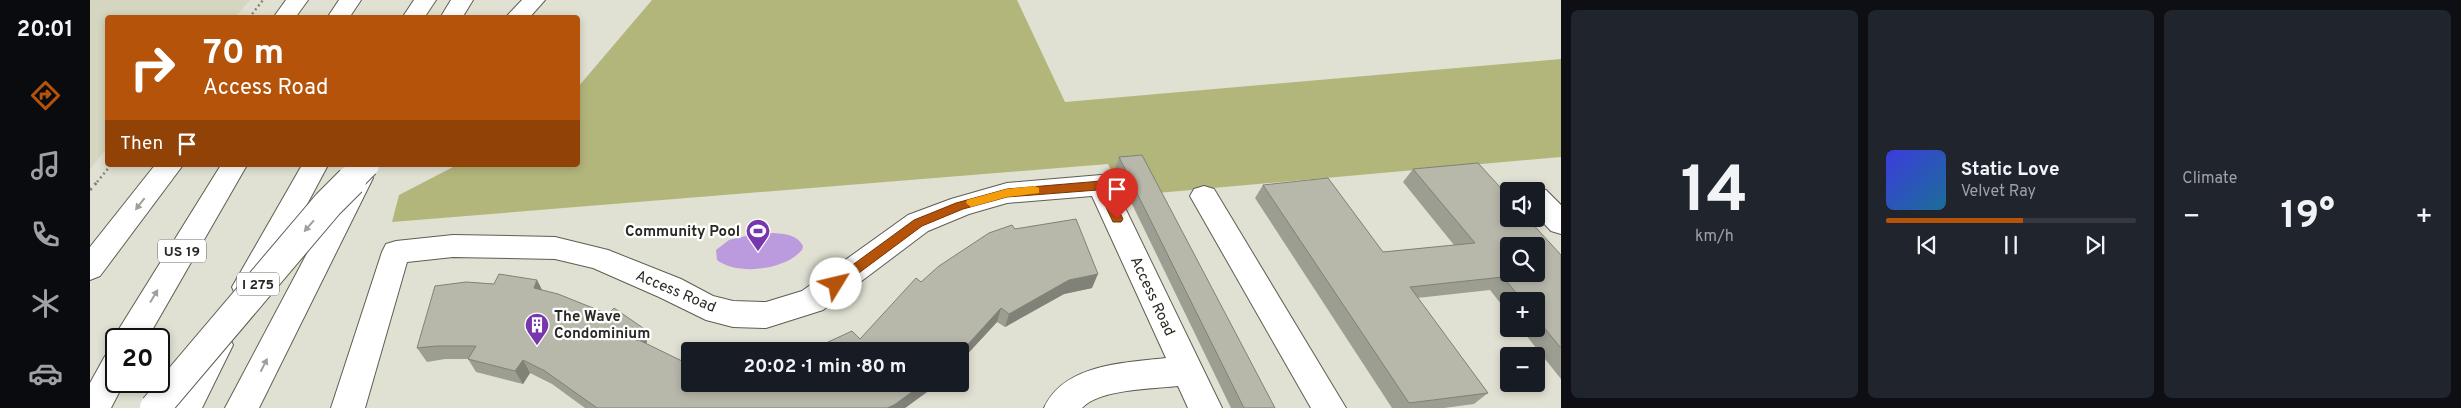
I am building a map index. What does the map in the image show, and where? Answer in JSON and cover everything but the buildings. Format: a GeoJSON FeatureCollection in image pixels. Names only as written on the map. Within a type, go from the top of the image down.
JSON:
{"type":"FeatureCollection","features":[{"type":"Feature","properties":{"kind":"main road"},"geometry":{"type":"LineString","coordinates":[[286,15],[297,0]]}},
{"type":"Feature","properties":{"kind":"main road"},"geometry":{"type":"LineString","coordinates":[[340,15],[350,0]]}},
{"type":"Feature","properties":{"kind":"main road"},"geometry":{"type":"LineString","coordinates":[[415,15],[425,0]]}},
{"type":"Feature","properties":{"kind":"main road"},"geometry":{"type":"LineString","coordinates":[[453,15],[462,0]]}},
{"type":"Feature","properties":{"kind":"main road"},"geometry":{"type":"LineString","coordinates":[[519,15],[534,0]]}},
{"type":"Feature","properties":{"kind":"main road"},"geometry":{"type":"LineString","coordinates":[[90,268],[168,167]]}},
{"type":"Feature","properties":{"kind":"main road","name":"US 19"},"geometry":{"type":"LineString","coordinates":[[137,328],[233,167]]}},
{"type":"Feature","properties":{"kind":"main road","name":"I 275"},"geometry":{"type":"LineString","coordinates":[[185,408],[234,311],[314,167]]}},
{"type":"Feature","properties":{"kind":"main road","name":"I 275"},"geometry":{"type":"LineString","coordinates":[[155,408],[180,376],[328,204],[364,167]]}},
{"type":"Feature","properties":{"kind":"main road"},"geometry":{"type":"LineString","coordinates":[[242,408],[365,167]]}},
{"type":"Feature","properties":{"kind":"main road","name":"Access Road"},"geometry":{"type":"LineString","coordinates":[[348,408],[396,252],[453,246],[555,248],[598,258],[670,288],[706,307],[733,314],[766,315],[812,301],[918,223],[960,206],[1007,193],[1101,185],[1205,408]]}},
{"type":"Feature","properties":{"kind":"main road"},"geometry":{"type":"LineString","coordinates":[[1204,196],[1329,408]]}},
{"type":"Feature","properties":{"kind":"main road"},"geometry":{"type":"LineString","coordinates":[[1545,206],[1561,223]]}},
{"type":"Feature","properties":{"kind":"main road"},"geometry":{"type":"LineString","coordinates":[[1061,408],[1075,392],[1111,379],[1188,370]]}},
{"type":"Feature","properties":{"kind":"main road"},"geometry":{"type":"LineString","coordinates":[[94,408],[105,387]]}},
{"type":"Feature","properties":{"kind":"path"},"geometry":{"type":"LineString","coordinates":[[252,15],[264,0]]}},
{"type":"Feature","properties":{"kind":"path"},"geometry":{"type":"LineString","coordinates":[[90,190],[109,167]]}},
{"type":"Feature","properties":{"kind":"shaded area"},"geometry":{"type":"Polygon","coordinates":[[[90,0],[250,0],[237,15],[105,15],[105,150],[90,169],[90,0]]]}},
{"type":"Feature","properties":{"kind":"shaded area","name":"Community Pool"},"geometry":{"type":"Polygon","coordinates":[[[758,233],[790,235],[800,241],[803,246],[802,250],[784,262],[761,268],[737,268],[717,260],[716,250],[729,240],[758,233]]]}},
{"type":"Feature","properties":{"kind":"green space"},"geometry":{"type":"Polygon","coordinates":[[[652,0],[1017,0],[1065,102],[1561,59],[1561,157],[1124,196],[1108,164],[392,222],[399,195],[453,167],[580,167],[580,85],[652,0]]]}},
{"type":"Feature","properties":{"kind":"slow traffic"},"geometry":{"type":"LineString","coordinates":[[971,203],[1007,193],[1035,190]]}},
{"type":"Feature","properties":{"kind":"place","name":"Community Pool"},"geometry":{"type":"Point","coordinates":[758,252]}},
{"type":"Feature","properties":{"kind":"place","name":"The Wave Condominium"},"geometry":{"type":"Point","coordinates":[537,346]}},
{"type":"Feature","properties":{"kind":"route"},"geometry":{"type":"LineString","coordinates":[[836,284],[918,223],[960,206],[1007,193],[1101,185],[1117,219]]}}]}
